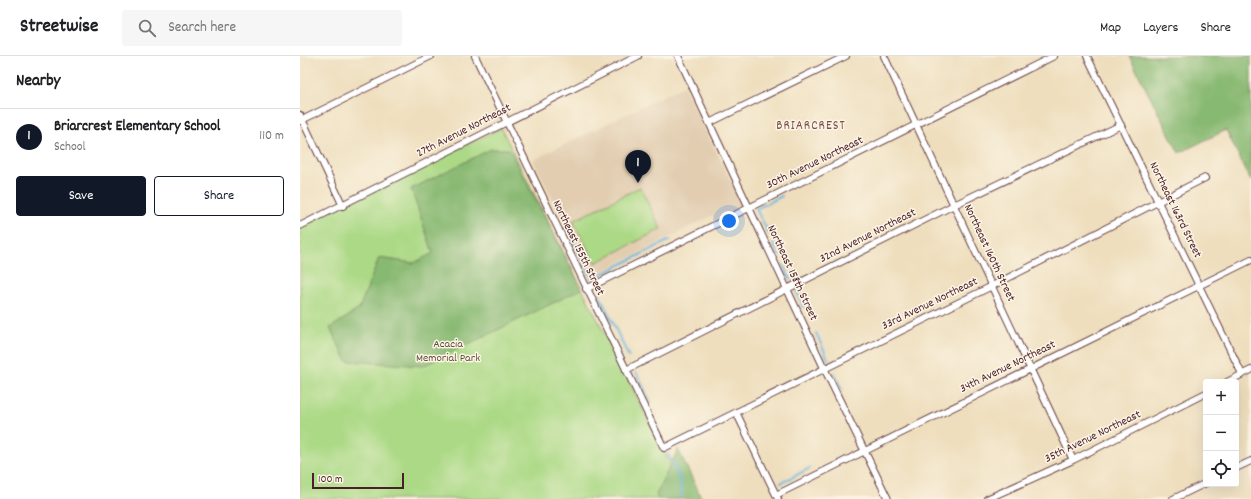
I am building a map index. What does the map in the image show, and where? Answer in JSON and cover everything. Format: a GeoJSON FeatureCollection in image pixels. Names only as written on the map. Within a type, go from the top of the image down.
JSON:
{"type":"FeatureCollection","features":[{"type":"Feature","properties":{"kind":"street"},"geometry":{"type":"LineString","coordinates":[[343,206],[301,119],[431,56]]}},
{"type":"Feature","properties":{"kind":"street","name":"Northeast 155th Street"},"geometry":{"type":"LineString","coordinates":[[474,56],[664,448]]}},
{"type":"Feature","properties":{"kind":"street","name":"27th Avenue Northeast"},"geometry":{"type":"LineString","coordinates":[[300,226],[343,206],[638,56]]}},
{"type":"Feature","properties":{"kind":"street","name":"Northeast 158th Street"},"geometry":{"type":"LineString","coordinates":[[678,56],[824,368],[888,499]]}},
{"type":"Feature","properties":{"kind":"street"},"geometry":{"type":"LineString","coordinates":[[709,123],[846,56]]}},
{"type":"Feature","properties":{"kind":"street","name":"Northeast 160th Street"},"geometry":{"type":"LineString","coordinates":[[884,56],[1073,460]]}},
{"type":"Feature","properties":{"kind":"street","name":"30th Avenue Northeast"},"geometry":{"type":"LineString","coordinates":[[586,289],[1054,56]]}},
{"type":"Feature","properties":{"kind":"street","name":"Northeast 163rd Street"},"geometry":{"type":"LineString","coordinates":[[1087,56],[1242,374]]}},
{"type":"Feature","properties":{"kind":"street","name":"32nd Avenue Northeast"},"geometry":{"type":"LineString","coordinates":[[626,370],[954,205],[1121,125]]}},
{"type":"Feature","properties":{"kind":"street","name":"33rd Avenue Northeast"},"geometry":{"type":"LineString","coordinates":[[664,448],[992,286],[1205,178]]}},
{"type":"Feature","properties":{"kind":"street","name":"34th Avenue Northeast"},"geometry":{"type":"LineString","coordinates":[[777,497],[1030,368],[1251,260]]}},
{"type":"Feature","properties":{"kind":"street"},"geometry":{"type":"LineString","coordinates":[[1233,379],[1251,370]]}},
{"type":"Feature","properties":{"kind":"street","name":"35th Avenue Northeast"},"geometry":{"type":"LineString","coordinates":[[988,499],[1073,460],[1203,395]]}},
{"type":"Feature","properties":{"kind":"street"},"geometry":{"type":"LineString","coordinates":[[736,412],[777,497]]}},
{"type":"Feature","properties":{"kind":"street"},"geometry":{"type":"LineString","coordinates":[[1239,467],[1251,461]]}},
{"type":"Feature","properties":{"kind":"street"},"geometry":{"type":"LineString","coordinates":[[1173,499],[1203,484]]}},
{"type":"Feature","properties":{"kind":"shaded area"},"geometry":{"type":"Polygon","coordinates":[[[684,86],[743,206],[715,220],[713,215],[592,277],[533,160],[684,86]]]}},
{"type":"Feature","properties":{"kind":"green space"},"geometry":{"type":"Polygon","coordinates":[[[1129,56],[1251,56],[1251,181],[1226,130],[1179,153],[1129,56]]]}},
{"type":"Feature","properties":{"kind":"green space","name":"Acacia Memorial Park"},"geometry":{"type":"Polygon","coordinates":[[[501,128],[688,499],[300,499],[300,226],[501,128]]]}},
{"type":"Feature","properties":{"kind":"green space"},"geometry":{"type":"Polygon","coordinates":[[[491,149],[509,149],[582,289],[423,366],[347,361],[330,328],[359,309],[379,258],[414,263],[433,253],[411,189],[491,149]]]}},
{"type":"Feature","properties":{"kind":"green space"},"geometry":{"type":"Polygon","coordinates":[[[640,187],[661,229],[595,263],[573,221],[640,187]]]}},
{"type":"Feature","properties":{"kind":"green space"},"geometry":{"type":"Polygon","coordinates":[[[678,449],[702,499],[658,499],[656,495],[678,449]]]}},
{"type":"Feature","properties":{"kind":"waterway"},"geometry":{"type":"LineString","coordinates":[[769,234],[756,209],[782,196]]}},
{"type":"Feature","properties":{"kind":"waterway"},"geometry":{"type":"LineString","coordinates":[[572,241],[592,279],[670,240]]}},
{"type":"Feature","properties":{"kind":"waterway"},"geometry":{"type":"LineString","coordinates":[[773,244],[779,256]]}},
{"type":"Feature","properties":{"kind":"waterway"},"geometry":{"type":"LineString","coordinates":[[783,265],[790,279]]}},
{"type":"Feature","properties":{"kind":"waterway"},"geometry":{"type":"LineString","coordinates":[[796,290],[803,307]]}},
{"type":"Feature","properties":{"kind":"waterway"},"geometry":{"type":"LineString","coordinates":[[600,296],[629,357]]}},
{"type":"Feature","properties":{"kind":"waterway"},"geometry":{"type":"LineString","coordinates":[[816,333],[828,359]]}},
{"type":"Feature","properties":{"kind":"waterway"},"geometry":{"type":"LineString","coordinates":[[636,372],[651,402]]}},
{"type":"Feature","properties":{"kind":"waterway"},"geometry":{"type":"LineString","coordinates":[[834,373],[842,390]]}},
{"type":"Feature","properties":{"kind":"waterway"},"geometry":{"type":"LineString","coordinates":[[668,454],[680,479],[682,499]]}},
{"type":"Feature","properties":{"kind":"waterway"},"geometry":{"type":"LineString","coordinates":[[781,483],[810,468]]}},
{"type":"Feature","properties":{"kind":"place","name":"Briarcrest Elementary School"},"geometry":{"type":"Point","coordinates":[638,183]}},
{"type":"Feature","properties":{"kind":"district","name":"BRIARCREST"},"geometry":{"type":"Point","coordinates":[811,126]}}]}
